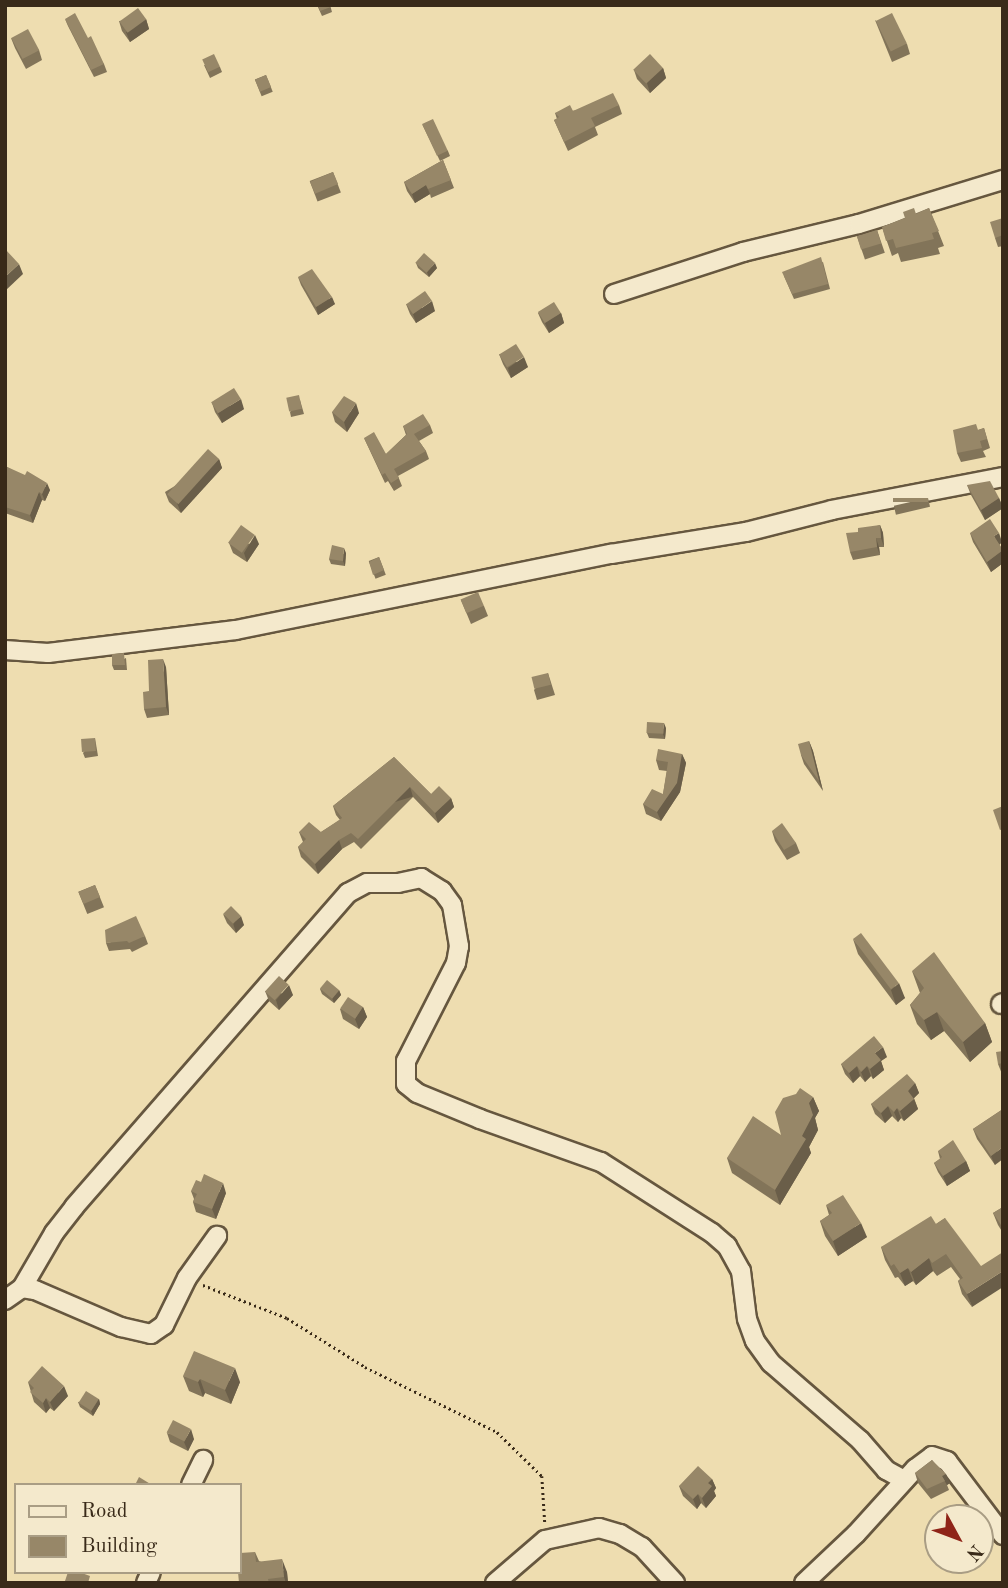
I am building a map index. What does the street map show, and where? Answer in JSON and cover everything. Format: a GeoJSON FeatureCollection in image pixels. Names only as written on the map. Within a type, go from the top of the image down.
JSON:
{"type":"FeatureCollection","features":[{"type":"Feature","properties":{"kind":"street"},"geometry":{"type":"LineString","coordinates":[[614,294],[743,253],[848,227],[1003,180]]}},
{"type":"Feature","properties":{"kind":"street"},"geometry":{"type":"LineString","coordinates":[[5,650],[47,653],[236,630],[611,554],[746,532],[832,510],[1003,477]]}},
{"type":"Feature","properties":{"kind":"street"},"geometry":{"type":"LineString","coordinates":[[5,1300],[22,1288],[54,1233],[74,1207],[348,893],[367,883],[398,883],[421,878],[447,896],[455,915],[459,946],[456,963],[406,1061],[406,1084],[417,1093],[480,1119],[601,1162],[712,1233],[727,1246],[741,1271],[747,1319],[755,1341],[771,1363],[860,1440],[886,1470],[904,1480]]}},
{"type":"Feature","properties":{"kind":"street"},"geometry":{"type":"LineString","coordinates":[[22,1288],[52,1296],[121,1328],[151,1334],[164,1325],[187,1278],[216,1236]]}},
{"type":"Feature","properties":{"kind":"street"},"geometry":{"type":"LineString","coordinates":[[804,1583],[856,1534],[925,1460],[938,1457],[947,1461],[971,1497],[1000,1524]]}},
{"type":"Feature","properties":{"kind":"street"},"geometry":{"type":"LineString","coordinates":[[192,1483],[203,1460]]}},
{"type":"Feature","properties":{"kind":"street"},"geometry":{"type":"LineString","coordinates":[[495,1583],[545,1540],[599,1528],[611,1530],[642,1547],[675,1583]]}},
{"type":"Feature","properties":{"kind":"path"},"geometry":{"type":"LineString","coordinates":[[187,1278],[287,1318],[365,1367],[497,1432],[542,1476],[545,1540]]}},
{"type":"Feature","properties":{"kind":"building"},"geometry":{"type":"Polygon","coordinates":[[[318,5],[330,5],[331,7],[320,11],[318,5]]]}},
{"type":"Feature","properties":{"kind":"building"},"geometry":{"type":"Polygon","coordinates":[[[138,8],[146,19],[128,33],[119,22],[138,8]]]}},
{"type":"Feature","properties":{"kind":"building"},"geometry":{"type":"Polygon","coordinates":[[[75,13],[88,38],[91,36],[104,64],[91,70],[65,19],[75,13]]]}},
{"type":"Feature","properties":{"kind":"building"},"geometry":{"type":"Polygon","coordinates":[[[892,13],[907,44],[891,51],[876,21],[892,13]]]}},
{"type":"Feature","properties":{"kind":"building"},"geometry":{"type":"Polygon","coordinates":[[[28,29],[39,50],[22,59],[11,38],[28,29]]]}},
{"type":"Feature","properties":{"kind":"building"},"geometry":{"type":"Polygon","coordinates":[[[214,54],[220,67],[208,72],[202,59],[214,54]]]}},
{"type":"Feature","properties":{"kind":"building"},"geometry":{"type":"Polygon","coordinates":[[[650,54],[663,68],[646,84],[633,70],[650,54]]]}},
{"type":"Feature","properties":{"kind":"building"},"geometry":{"type":"Polygon","coordinates":[[[266,75],[271,87],[260,92],[255,80],[266,75]]]}},
{"type":"Feature","properties":{"kind":"building"},"geometry":{"type":"Polygon","coordinates":[[[613,93],[619,105],[591,118],[595,126],[564,142],[554,120],[559,117],[555,113],[570,105],[573,111],[613,93]]]}},
{"type":"Feature","properties":{"kind":"building"},"geometry":{"type":"Polygon","coordinates":[[[433,119],[448,151],[437,156],[422,124],[433,119]]]}},
{"type":"Feature","properties":{"kind":"building"},"geometry":{"type":"Polygon","coordinates":[[[443,160],[451,180],[428,189],[426,185],[412,194],[404,182],[443,160]]]}},
{"type":"Feature","properties":{"kind":"building"},"geometry":{"type":"Polygon","coordinates":[[[333,172],[338,184],[315,194],[310,182],[333,172]]]}},
{"type":"Feature","properties":{"kind":"building"},"geometry":{"type":"Polygon","coordinates":[[[914,208],[916,214],[929,208],[939,231],[932,233],[934,239],[896,248],[893,239],[886,241],[882,227],[905,218],[903,212],[914,208]]]}},
{"type":"Feature","properties":{"kind":"building"},"geometry":{"type":"Polygon","coordinates":[[[1003,218],[1003,235],[995,238],[990,222],[1003,218]]]}},
{"type":"Feature","properties":{"kind":"building"},"geometry":{"type":"Polygon","coordinates":[[[877,230],[881,243],[861,250],[857,236],[877,230]]]}},
{"type":"Feature","properties":{"kind":"building"},"geometry":{"type":"Polygon","coordinates":[[[5,251],[19,264],[5,277],[5,251]]]}},
{"type":"Feature","properties":{"kind":"building"},"geometry":{"type":"Polygon","coordinates":[[[424,253],[435,263],[426,273],[415,263],[424,253]]]}},
{"type":"Feature","properties":{"kind":"building"},"geometry":{"type":"Polygon","coordinates":[[[821,257],[828,284],[792,294],[782,272],[821,257]]]}},
{"type":"Feature","properties":{"kind":"building"},"geometry":{"type":"Polygon","coordinates":[[[312,269],[332,297],[316,307],[298,277],[312,269]]]}},
{"type":"Feature","properties":{"kind":"building"},"geometry":{"type":"Polygon","coordinates":[[[425,291],[432,301],[413,314],[406,304],[425,291]]]}},
{"type":"Feature","properties":{"kind":"building"},"geometry":{"type":"Polygon","coordinates":[[[554,302],[561,313],[545,323],[538,312],[554,302]]]}},
{"type":"Feature","properties":{"kind":"building"},"geometry":{"type":"Polygon","coordinates":[[[516,344],[524,357],[507,367],[499,355],[516,344]]]}},
{"type":"Feature","properties":{"kind":"building"},"geometry":{"type":"Polygon","coordinates":[[[234,388],[241,399],[218,413],[211,402],[234,388]]]}},
{"type":"Feature","properties":{"kind":"building"},"geometry":{"type":"Polygon","coordinates":[[[299,395],[302,409],[289,411],[286,398],[299,395]]]}},
{"type":"Feature","properties":{"kind":"building"},"geometry":{"type":"Polygon","coordinates":[[[344,396],[356,403],[344,422],[332,412],[344,396]]]}},
{"type":"Feature","properties":{"kind":"building"},"geometry":{"type":"Polygon","coordinates":[[[423,414],[430,425],[414,434],[426,451],[394,469],[399,478],[391,483],[385,473],[382,475],[364,438],[374,432],[386,454],[407,434],[403,426],[423,414]]]}},
{"type":"Feature","properties":{"kind":"building"},"geometry":{"type":"Polygon","coordinates":[[[976,424],[978,430],[984,428],[987,439],[980,441],[982,448],[957,453],[953,430],[976,424]]]}},
{"type":"Feature","properties":{"kind":"building"},"geometry":{"type":"Polygon","coordinates":[[[208,449],[219,459],[178,504],[167,494],[208,449]]]}},
{"type":"Feature","properties":{"kind":"building"},"geometry":{"type":"Polygon","coordinates":[[[5,466],[25,475],[27,471],[47,483],[42,494],[39,492],[30,515],[5,507],[5,466]]]}},
{"type":"Feature","properties":{"kind":"building"},"geometry":{"type":"Polygon","coordinates":[[[990,481],[999,498],[981,510],[967,485],[990,481]]]}},
{"type":"Feature","properties":{"kind":"building"},"geometry":{"type":"Polygon","coordinates":[[[893,498],[928,498],[928,502],[893,502],[893,498]]]}},
{"type":"Feature","properties":{"kind":"building"},"geometry":{"type":"Polygon","coordinates":[[[990,519],[999,533],[994,536],[1003,550],[987,562],[970,533],[990,519]]]}},
{"type":"Feature","properties":{"kind":"building"},"geometry":{"type":"Polygon","coordinates":[[[241,525],[255,535],[242,553],[228,543],[241,525]]]}},
{"type":"Feature","properties":{"kind":"building"},"geometry":{"type":"Polygon","coordinates":[[[880,525],[881,538],[876,538],[877,547],[850,552],[846,533],[858,532],[858,528],[880,525]]]}},
{"type":"Feature","properties":{"kind":"building"},"geometry":{"type":"Polygon","coordinates":[[[332,545],[344,548],[343,561],[329,559],[332,545]]]}},
{"type":"Feature","properties":{"kind":"building"},"geometry":{"type":"Polygon","coordinates":[[[379,557],[384,570],[373,575],[369,562],[379,557]]]}},
{"type":"Feature","properties":{"kind":"building"},"geometry":{"type":"Polygon","coordinates":[[[478,592],[484,606],[466,613],[461,599],[478,592]]]}},
{"type":"Feature","properties":{"kind":"building"},"geometry":{"type":"Polygon","coordinates":[[[124,653],[125,665],[112,665],[112,654],[124,653]]]}},
{"type":"Feature","properties":{"kind":"building"},"geometry":{"type":"Polygon","coordinates":[[[163,659],[166,707],[144,709],[143,692],[149,691],[148,660],[163,659]]]}},
{"type":"Feature","properties":{"kind":"building"},"geometry":{"type":"Polygon","coordinates":[[[548,673],[551,685],[534,689],[532,677],[548,673]]]}},
{"type":"Feature","properties":{"kind":"building"},"geometry":{"type":"Polygon","coordinates":[[[647,722],[664,723],[663,734],[646,733],[647,722]]]}},
{"type":"Feature","properties":{"kind":"building"},"geometry":{"type":"Polygon","coordinates":[[[95,738],[96,751],[82,752],[81,739],[95,738]]]}},
{"type":"Feature","properties":{"kind":"building"},"geometry":{"type":"Polygon","coordinates":[[[809,741],[819,781],[801,755],[798,744],[809,741]]]}},
{"type":"Feature","properties":{"kind":"building"},"geometry":{"type":"Polygon","coordinates":[[[658,749],[682,754],[677,783],[657,812],[643,804],[652,789],[663,794],[668,762],[656,760],[658,749]]]}},
{"type":"Feature","properties":{"kind":"building"},"geometry":{"type":"Polygon","coordinates":[[[394,757],[431,794],[439,786],[451,798],[435,813],[410,787],[358,839],[351,833],[339,840],[315,864],[298,847],[306,839],[299,832],[309,822],[321,832],[342,818],[333,806],[394,757]]]}},
{"type":"Feature","properties":{"kind":"building"},"geometry":{"type":"Polygon","coordinates":[[[1003,806],[1003,829],[1000,830],[993,810],[1003,806]]]}},
{"type":"Feature","properties":{"kind":"building"},"geometry":{"type":"Polygon","coordinates":[[[782,823],[796,843],[784,850],[772,831],[782,823]]]}},
{"type":"Feature","properties":{"kind":"building"},"geometry":{"type":"Polygon","coordinates":[[[95,885],[100,897],[84,904],[78,892],[95,885]]]}},
{"type":"Feature","properties":{"kind":"building"},"geometry":{"type":"Polygon","coordinates":[[[231,906],[241,916],[233,924],[223,914],[231,906]]]}},
{"type":"Feature","properties":{"kind":"building"},"geometry":{"type":"Polygon","coordinates":[[[136,916],[145,936],[129,943],[106,943],[105,930],[136,916]]]}},
{"type":"Feature","properties":{"kind":"building"},"geometry":{"type":"Polygon","coordinates":[[[861,933],[899,983],[891,989],[853,939],[861,933]]]}},
{"type":"Feature","properties":{"kind":"building"},"geometry":{"type":"Polygon","coordinates":[[[934,952],[985,1023],[963,1042],[937,1012],[924,1020],[910,1005],[924,988],[912,971],[934,952]]]}},
{"type":"Feature","properties":{"kind":"building"},"geometry":{"type":"Polygon","coordinates":[[[279,976],[289,985],[275,1000],[265,992],[279,976]]]}},
{"type":"Feature","properties":{"kind":"building"},"geometry":{"type":"Polygon","coordinates":[[[327,980],[339,990],[332,999],[320,988],[327,980]]]}},
{"type":"Feature","properties":{"kind":"building"},"geometry":{"type":"Polygon","coordinates":[[[348,997],[363,1007],[355,1019],[340,1009],[348,997]]]}},
{"type":"Feature","properties":{"kind":"building"},"geometry":{"type":"Polygon","coordinates":[[[874,1036],[883,1047],[875,1053],[881,1060],[870,1069],[867,1066],[861,1072],[857,1066],[849,1073],[841,1064],[874,1036]]]}},
{"type":"Feature","properties":{"kind":"building"},"geometry":{"type":"Polygon","coordinates":[[[1003,1051],[1003,1063],[998,1064],[996,1052],[1003,1051]]]}},
{"type":"Feature","properties":{"kind":"building"},"geometry":{"type":"Polygon","coordinates":[[[907,1074],[915,1083],[908,1091],[914,1099],[900,1111],[897,1108],[894,1112],[888,1106],[881,1113],[871,1104],[907,1074]]]}},
{"type":"Feature","properties":{"kind":"building"},"geometry":{"type":"Polygon","coordinates":[[[800,1088],[813,1097],[809,1103],[813,1115],[802,1136],[806,1139],[775,1190],[727,1158],[753,1116],[781,1135],[775,1112],[783,1098],[796,1094],[800,1088]]]}},
{"type":"Feature","properties":{"kind":"building"},"geometry":{"type":"Polygon","coordinates":[[[1003,1109],[1003,1147],[991,1156],[973,1129],[1003,1109]]]}},
{"type":"Feature","properties":{"kind":"building"},"geometry":{"type":"Polygon","coordinates":[[[953,1140],[966,1161],[943,1176],[934,1163],[942,1157],[938,1151],[953,1140]]]}},
{"type":"Feature","properties":{"kind":"building"},"geometry":{"type":"Polygon","coordinates":[[[204,1174],[223,1183],[212,1209],[193,1202],[197,1194],[191,1191],[196,1180],[201,1182],[204,1174]]]}},
{"type":"Feature","properties":{"kind":"building"},"geometry":{"type":"Polygon","coordinates":[[[843,1195],[861,1223],[833,1241],[820,1221],[832,1213],[826,1205],[843,1195]]]}},
{"type":"Feature","properties":{"kind":"building"},"geometry":{"type":"Polygon","coordinates":[[[1003,1207],[1003,1228],[993,1213],[1003,1207]]]}},
{"type":"Feature","properties":{"kind":"building"},"geometry":{"type":"Polygon","coordinates":[[[931,1216],[936,1224],[945,1218],[981,1266],[1003,1252],[1003,1271],[967,1294],[958,1281],[963,1278],[946,1254],[932,1263],[929,1258],[911,1272],[908,1268],[900,1273],[894,1264],[891,1266],[881,1247],[931,1216]]]}},
{"type":"Feature","properties":{"kind":"building"},"geometry":{"type":"Polygon","coordinates":[[[194,1351],[235,1368],[225,1390],[200,1379],[198,1382],[183,1376],[194,1351]]]}},
{"type":"Feature","properties":{"kind":"building"},"geometry":{"type":"Polygon","coordinates":[[[42,1366],[64,1386],[50,1402],[46,1398],[43,1403],[30,1392],[34,1388],[28,1382],[42,1366]]]}},
{"type":"Feature","properties":{"kind":"building"},"geometry":{"type":"Polygon","coordinates":[[[86,1391],[99,1399],[91,1411],[79,1403],[86,1391]]]}},
{"type":"Feature","properties":{"kind":"building"},"geometry":{"type":"Polygon","coordinates":[[[173,1420],[191,1429],[184,1442],[167,1432],[173,1420]]]}},
{"type":"Feature","properties":{"kind":"building"},"geometry":{"type":"Polygon","coordinates":[[[932,1460],[946,1474],[942,1476],[945,1481],[927,1489],[915,1473],[932,1460]]]}},
{"type":"Feature","properties":{"kind":"building"},"geometry":{"type":"Polygon","coordinates":[[[698,1466],[712,1479],[708,1483],[712,1486],[702,1498],[698,1494],[693,1499],[679,1486],[698,1466]]]}},
{"type":"Feature","properties":{"kind":"building"},"geometry":{"type":"Polygon","coordinates":[[[139,1477],[149,1483],[136,1483],[139,1477]]]}},
{"type":"Feature","properties":{"kind":"building"},"geometry":{"type":"Polygon","coordinates":[[[255,1552],[256,1562],[282,1559],[284,1577],[268,1579],[269,1583],[239,1583],[242,1553],[255,1552]]]}},
{"type":"Feature","properties":{"kind":"building"},"geometry":{"type":"Polygon","coordinates":[[[67,1574],[90,1576],[88,1583],[65,1581],[67,1574]]]}}]}
